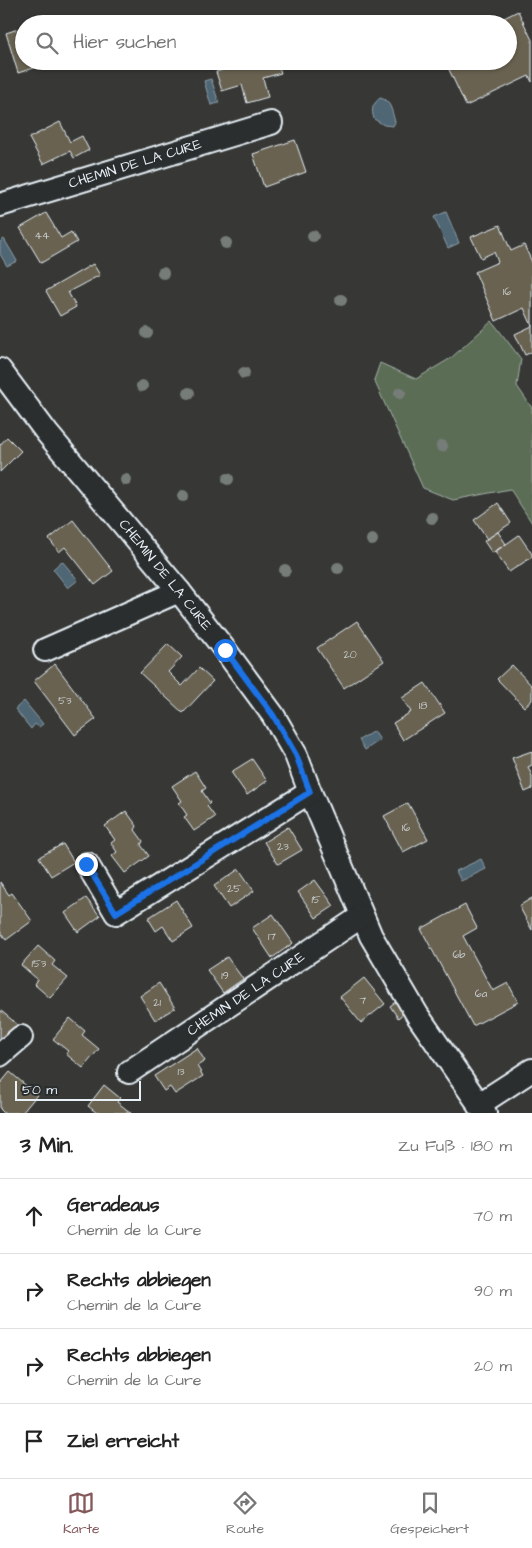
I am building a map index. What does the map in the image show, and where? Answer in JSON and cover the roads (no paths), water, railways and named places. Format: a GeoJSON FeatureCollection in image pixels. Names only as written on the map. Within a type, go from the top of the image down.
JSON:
{"type":"FeatureCollection","features":[{"type":"Feature","properties":{"kind":"street","name":"CHEMIN DE LA CURE"},"geometry":{"type":"LineString","coordinates":[[0,205],[271,122]]}},
{"type":"Feature","properties":{"kind":"street","name":"CHEMIN DE LA CURE"},"geometry":{"type":"LineString","coordinates":[[0,370],[47,432],[179,591],[273,715],[296,755],[371,936],[418,1016],[482,1109]]}},
{"type":"Feature","properties":{"kind":"street"},"geometry":{"type":"LineString","coordinates":[[45,650],[179,591]]}},
{"type":"Feature","properties":{"kind":"street"},"geometry":{"type":"LineString","coordinates":[[86,864],[116,913],[310,792]]}},
{"type":"Feature","properties":{"kind":"street","name":"CHEMIN DE LA CURE"},"geometry":{"type":"LineString","coordinates":[[129,1072],[362,916]]}},
{"type":"Feature","properties":{"kind":"street"},"geometry":{"type":"LineString","coordinates":[[0,1055],[21,1037]]}},
{"type":"Feature","properties":{"kind":"street"},"geometry":{"type":"LineString","coordinates":[[482,1109],[532,1070]]}},
{"type":"Feature","properties":{"kind":"water"},"geometry":{"type":"Polygon","coordinates":[[[211,79],[219,103],[211,105],[204,81],[211,79]]]}},
{"type":"Feature","properties":{"kind":"water"},"geometry":{"type":"Polygon","coordinates":[[[380,98],[387,101],[391,107],[395,122],[393,126],[384,125],[374,119],[373,107],[380,98]]]}},
{"type":"Feature","properties":{"kind":"water"},"geometry":{"type":"Polygon","coordinates":[[[446,212],[459,243],[448,248],[434,217],[446,212]]]}},
{"type":"Feature","properties":{"kind":"water"},"geometry":{"type":"Polygon","coordinates":[[[4,239],[17,261],[7,266],[0,254],[0,242],[4,239]]]}},
{"type":"Feature","properties":{"kind":"water"},"geometry":{"type":"Polygon","coordinates":[[[62,561],[78,580],[68,588],[53,569],[62,561]]]}},
{"type":"Feature","properties":{"kind":"water"},"geometry":{"type":"Polygon","coordinates":[[[24,701],[43,724],[39,727],[35,724],[31,729],[15,709],[24,701]]]}},
{"type":"Feature","properties":{"kind":"water"},"geometry":{"type":"Polygon","coordinates":[[[374,731],[380,740],[365,750],[359,740],[374,731]]]}},
{"type":"Feature","properties":{"kind":"water"},"geometry":{"type":"Polygon","coordinates":[[[481,859],[486,869],[461,881],[456,871],[481,859]]]}}]}
